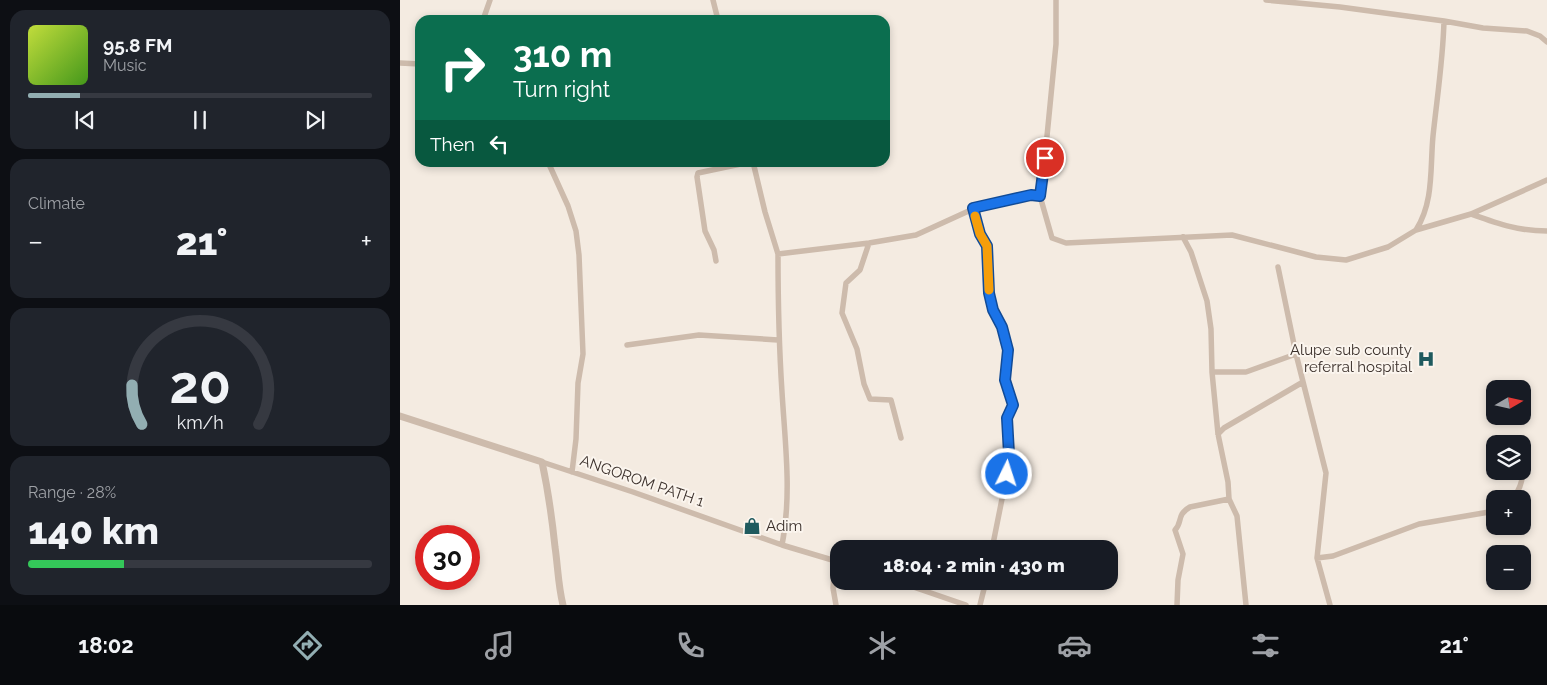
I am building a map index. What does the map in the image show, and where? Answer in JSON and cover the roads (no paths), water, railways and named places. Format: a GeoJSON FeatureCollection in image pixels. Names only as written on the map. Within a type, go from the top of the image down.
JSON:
{"type":"FeatureCollection","features":[{"type":"Feature","properties":{"kind":"street"},"geometry":{"type":"LineString","coordinates":[[485,15],[490,0]]}},
{"type":"Feature","properties":{"kind":"street"},"geometry":{"type":"LineString","coordinates":[[713,0],[717,15]]}},
{"type":"Feature","properties":{"kind":"street"},"geometry":{"type":"LineString","coordinates":[[1056,0],[1056,44],[1040,196],[1052,238],[1066,243],[1232,235],[1316,257],[1346,260],[1388,247],[1416,230],[1471,214],[1547,180]]}},
{"type":"Feature","properties":{"kind":"street"},"geometry":{"type":"LineString","coordinates":[[1266,0],[1340,7],[1483,28],[1528,31],[1540,36],[1547,42]]}},
{"type":"Feature","properties":{"kind":"street"},"geometry":{"type":"LineString","coordinates":[[1416,230],[1424,216],[1430,194],[1431,152],[1443,48],[1444,21]]}},
{"type":"Feature","properties":{"kind":"street"},"geometry":{"type":"LineString","coordinates":[[400,63],[415,64]]}},
{"type":"Feature","properties":{"kind":"street"},"geometry":{"type":"LineString","coordinates":[[550,167],[568,206],[576,231],[579,255],[583,354],[578,383],[576,439],[572,472]]}},
{"type":"Feature","properties":{"kind":"street"},"geometry":{"type":"LineString","coordinates":[[716,261],[714,250],[706,231],[697,177],[698,173],[727,167]]}},
{"type":"Feature","properties":{"kind":"street"},"geometry":{"type":"LineString","coordinates":[[753,167],[778,254],[778,340],[788,492],[787,520],[782,545]]}},
{"type":"Feature","properties":{"kind":"street"},"geometry":{"type":"LineString","coordinates":[[778,254],[869,244],[916,235],[973,208],[1031,195],[1040,196]]}},
{"type":"Feature","properties":{"kind":"street"},"geometry":{"type":"LineString","coordinates":[[973,208],[980,234],[987,246],[989,293],[993,310],[1002,327],[1008,350],[1005,380],[1013,405],[1007,418],[1009,454],[1007,474],[994,540]]}},
{"type":"Feature","properties":{"kind":"street"},"geometry":{"type":"LineString","coordinates":[[1471,214],[1525,231],[1547,231]]}},
{"type":"Feature","properties":{"kind":"street"},"geometry":{"type":"LineString","coordinates":[[1183,236],[1207,301],[1211,329],[1212,372],[1218,434],[1228,482],[1229,498],[1236,516],[1246,605]]}},
{"type":"Feature","properties":{"kind":"street"},"geometry":{"type":"LineString","coordinates":[[869,244],[860,270],[846,283],[842,313],[857,348],[864,384],[870,399],[891,400],[900,438]]}},
{"type":"Feature","properties":{"kind":"street"},"geometry":{"type":"LineString","coordinates":[[1278,267],[1296,354],[1326,473],[1318,558],[1330,605]]}},
{"type":"Feature","properties":{"kind":"street"},"geometry":{"type":"LineString","coordinates":[[628,345],[698,335],[778,340]]}},
{"type":"Feature","properties":{"kind":"street"},"geometry":{"type":"LineString","coordinates":[[1212,372],[1246,372],[1296,354]]}},
{"type":"Feature","properties":{"kind":"street"},"geometry":{"type":"LineString","coordinates":[[1218,434],[1224,428],[1303,382]]}},
{"type":"Feature","properties":{"kind":"street","name":"ANGOROM PATH 1"},"geometry":{"type":"LineString","coordinates":[[400,416],[632,492],[782,545],[830,559]]}},
{"type":"Feature","properties":{"kind":"street"},"geometry":{"type":"LineString","coordinates":[[542,462],[554,532],[558,580],[563,605]]}},
{"type":"Feature","properties":{"kind":"street"},"geometry":{"type":"LineString","coordinates":[[1177,605],[1178,580],[1183,560],[1182,549],[1175,530],[1178,527],[1180,518],[1185,510],[1190,507],[1229,498]]}},
{"type":"Feature","properties":{"kind":"street"},"geometry":{"type":"LineString","coordinates":[[1318,558],[1333,556],[1419,524],[1486,513]]}},
{"type":"Feature","properties":{"kind":"street"},"geometry":{"type":"LineString","coordinates":[[833,590],[836,605]]}},
{"type":"Feature","properties":{"kind":"street"},"geometry":{"type":"LineString","coordinates":[[922,590],[966,605]]}},
{"type":"Feature","properties":{"kind":"street"},"geometry":{"type":"LineString","coordinates":[[980,605],[984,590]]}},
{"type":"Feature","properties":{"kind":"place","name":"Alupe sub county referral hospital"},"geometry":{"type":"Point","coordinates":[1426,359]}},
{"type":"Feature","properties":{"kind":"place","name":"Adim"},"geometry":{"type":"Point","coordinates":[752,526]}}]}
